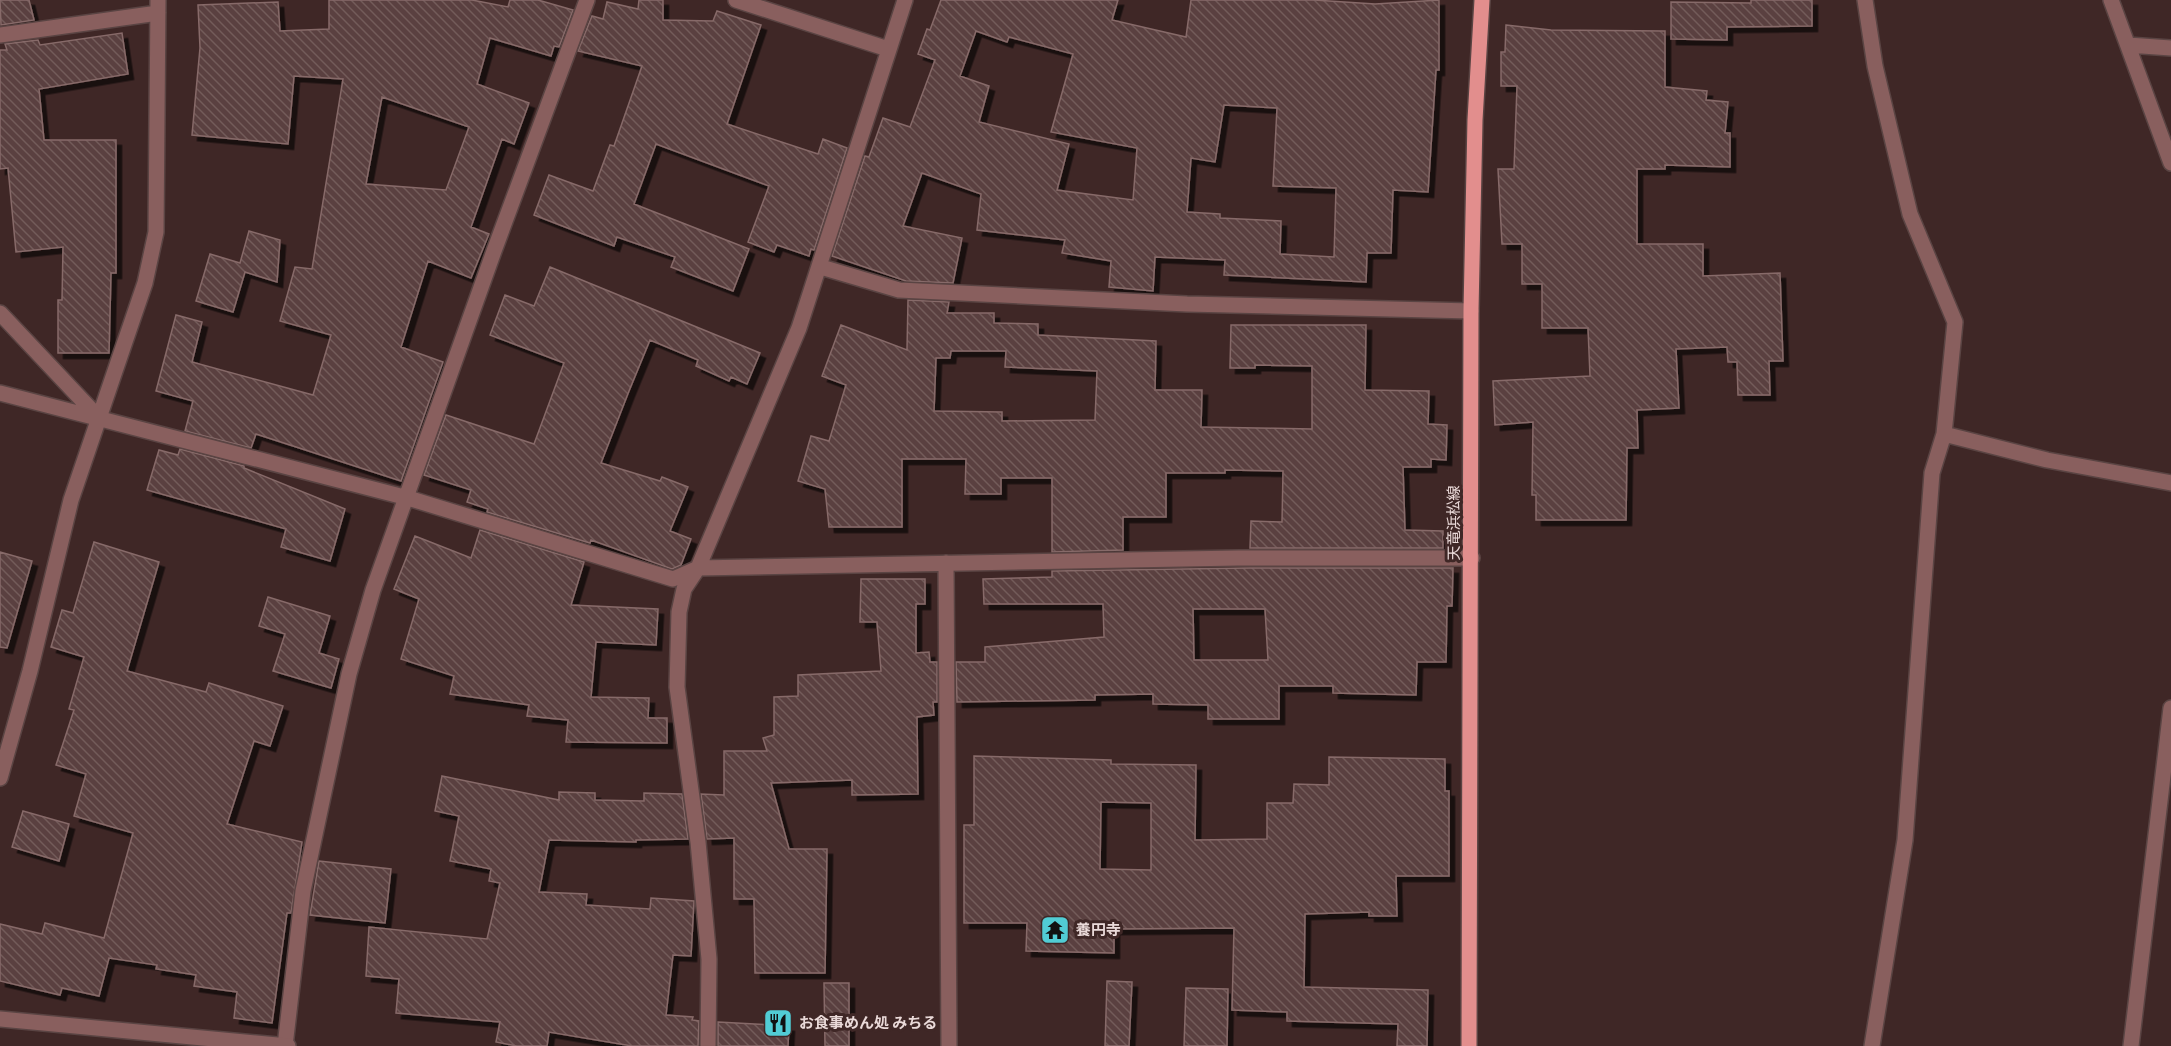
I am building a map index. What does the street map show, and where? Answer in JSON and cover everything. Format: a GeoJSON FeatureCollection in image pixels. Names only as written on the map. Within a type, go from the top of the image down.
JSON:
{"type":"FeatureCollection","features":[{"type":"Feature","properties":{"kind":"main road","name":"天竜浜松線"},"geometry":{"type":"LineString","coordinates":[[1469,1046],[1471,311],[1475,120],[1482,0]]}},
{"type":"Feature","properties":{"kind":"street"},"geometry":{"type":"LineString","coordinates":[[0,1019],[286,1046],[303,891],[349,674],[373,590],[408,498],[494,251],[587,0]]}},
{"type":"Feature","properties":{"kind":"street"},"geometry":{"type":"LineString","coordinates":[[736,0],[888,49]]}},
{"type":"Feature","properties":{"kind":"street"},"geometry":{"type":"LineString","coordinates":[[708,1046],[709,959],[698,842],[677,687],[679,612],[684,589],[698,567],[799,328],[821,267],[905,0]]}},
{"type":"Feature","properties":{"kind":"street"},"geometry":{"type":"LineString","coordinates":[[1865,0],[1875,66],[1910,214],[1955,322],[1944,434],[1932,473],[1905,840],[1872,1046]]}},
{"type":"Feature","properties":{"kind":"street"},"geometry":{"type":"LineString","coordinates":[[2111,0],[2171,163]]}},
{"type":"Feature","properties":{"kind":"street"},"geometry":{"type":"LineString","coordinates":[[0,35],[158,7],[156,232],[145,283],[71,500],[30,671],[0,778]]}},
{"type":"Feature","properties":{"kind":"street"},"geometry":{"type":"LineString","coordinates":[[2128,45],[2171,48]]}},
{"type":"Feature","properties":{"kind":"street"},"geometry":{"type":"LineString","coordinates":[[821,267],[899,290],[1234,306],[1471,311]]}},
{"type":"Feature","properties":{"kind":"street"},"geometry":{"type":"LineString","coordinates":[[0,313],[99,418]]}},
{"type":"Feature","properties":{"kind":"street"},"geometry":{"type":"LineString","coordinates":[[0,393],[408,498],[673,579],[698,567],[1238,558],[1472,558]]}},
{"type":"Feature","properties":{"kind":"street"},"geometry":{"type":"LineString","coordinates":[[1944,434],[2047,460],[2171,483]]}},
{"type":"Feature","properties":{"kind":"street"},"geometry":{"type":"LineString","coordinates":[[946,563],[949,1046]]}},
{"type":"Feature","properties":{"kind":"street"},"geometry":{"type":"LineString","coordinates":[[2131,1046],[2171,708]]}},
{"type":"Feature","properties":{"kind":"building"},"geometry":{"type":"Polygon","coordinates":[[[0,0],[29,0],[34,20],[1,25],[0,0]]]}},
{"type":"Feature","properties":{"kind":"building"},"geometry":{"type":"Polygon","coordinates":[[[329,0],[472,0],[508,7],[510,0],[538,0],[573,10],[559,47],[554,46],[551,56],[490,38],[477,84],[529,103],[514,144],[502,139],[471,227],[489,234],[471,278],[428,261],[401,347],[443,362],[401,481],[256,434],[251,448],[185,431],[193,401],[156,391],[176,315],[202,322],[192,362],[313,395],[331,335],[280,321],[295,267],[312,269],[343,79],[294,76],[288,144],[192,135],[200,48],[198,5],[278,2],[280,31],[329,29],[329,0]],[[382,97],[366,184],[446,190],[469,127],[382,97]]]}},
{"type":"Feature","properties":{"kind":"building"},"geometry":{"type":"Polygon","coordinates":[[[639,0],[663,0],[663,20],[713,21],[717,11],[761,25],[727,124],[818,154],[823,139],[847,148],[814,250],[811,249],[809,256],[777,245],[774,252],[748,242],[769,186],[656,144],[634,204],[749,249],[733,291],[671,267],[675,257],[617,237],[614,246],[534,215],[549,175],[593,191],[610,145],[614,146],[642,66],[578,51],[592,16],[603,19],[607,2],[638,9],[639,0]]]}},
{"type":"Feature","properties":{"kind":"building"},"geometry":{"type":"Polygon","coordinates":[[[941,0],[1118,0],[1112,20],[1186,37],[1191,0],[1314,0],[1375,4],[1439,0],[1439,70],[1436,70],[1428,192],[1393,190],[1391,253],[1367,253],[1366,282],[1224,275],[1225,260],[1155,257],[1153,291],[1109,287],[1111,261],[1062,253],[1065,240],[977,230],[981,194],[922,173],[903,226],[962,238],[953,283],[906,281],[832,256],[865,156],[869,157],[883,118],[910,127],[935,60],[918,54],[927,29],[930,30],[941,0]],[[976,31],[960,76],[989,86],[979,122],[1069,144],[1057,190],[1133,200],[1137,148],[1051,132],[1073,54],[1009,37],[1007,42],[976,31]],[[1224,105],[1215,162],[1191,158],[1187,212],[1220,214],[1220,218],[1281,221],[1280,254],[1334,257],[1336,188],[1273,186],[1277,108],[1224,105]]]}},
{"type":"Feature","properties":{"kind":"building"},"geometry":{"type":"Polygon","coordinates":[[[1751,0],[1812,0],[1812,26],[1727,27],[1727,40],[1671,39],[1671,2],[1751,3],[1751,0]]]}},
{"type":"Feature","properties":{"kind":"building"},"geometry":{"type":"Polygon","coordinates":[[[1506,25],[1551,30],[1665,31],[1665,87],[1707,91],[1706,100],[1728,102],[1725,133],[1730,133],[1730,167],[1665,165],[1665,169],[1637,169],[1637,244],[1703,244],[1703,276],[1780,273],[1783,361],[1769,361],[1770,395],[1738,395],[1737,362],[1728,362],[1727,347],[1676,349],[1679,408],[1637,410],[1638,448],[1627,448],[1626,520],[1536,520],[1536,495],[1532,495],[1533,422],[1495,425],[1493,381],[1590,376],[1588,328],[1542,328],[1542,284],[1522,284],[1522,244],[1502,244],[1498,169],[1514,169],[1517,86],[1501,86],[1501,52],[1505,52],[1506,25]]]}},
{"type":"Feature","properties":{"kind":"building"},"geometry":{"type":"Polygon","coordinates":[[[122,33],[128,74],[39,89],[44,140],[116,140],[116,273],[111,273],[109,353],[58,353],[58,300],[62,300],[63,247],[16,252],[8,168],[0,169],[0,50],[7,50],[5,44],[38,40],[40,45],[122,33]]]}},
{"type":"Feature","properties":{"kind":"building"},"geometry":{"type":"Polygon","coordinates":[[[249,231],[280,240],[277,282],[245,272],[233,312],[196,301],[210,254],[240,263],[249,231]]]}},
{"type":"Feature","properties":{"kind":"building"},"geometry":{"type":"Polygon","coordinates":[[[550,267],[760,353],[747,384],[731,377],[729,381],[696,366],[698,360],[650,340],[629,391],[601,463],[660,481],[662,477],[688,487],[670,531],[691,539],[681,565],[672,569],[591,540],[590,543],[487,512],[488,509],[467,502],[471,490],[424,475],[446,415],[534,444],[564,363],[490,335],[505,295],[534,306],[550,267]]]}},
{"type":"Feature","properties":{"kind":"building"},"geometry":{"type":"Polygon","coordinates":[[[908,300],[949,302],[947,313],[994,313],[994,323],[1038,324],[1038,335],[1156,341],[1155,390],[1202,390],[1201,427],[1312,429],[1312,366],[1255,365],[1255,368],[1230,368],[1231,325],[1366,325],[1365,390],[1429,391],[1428,424],[1447,425],[1446,460],[1431,459],[1431,467],[1403,467],[1405,530],[1443,531],[1443,548],[1250,548],[1251,521],[1282,522],[1283,471],[1225,470],[1225,473],[1166,473],[1166,517],[1123,517],[1123,550],[1052,552],[1052,478],[1001,478],[1001,494],[965,494],[966,459],[902,459],[902,527],[829,527],[825,489],[798,481],[811,436],[829,441],[846,385],[822,376],[841,325],[907,350],[908,300]],[[951,351],[950,358],[936,358],[934,411],[1002,412],[1002,421],[1095,420],[1097,371],[1005,367],[1006,351],[951,351]]]}},
{"type":"Feature","properties":{"kind":"building"},"geometry":{"type":"Polygon","coordinates":[[[180,449],[244,466],[244,468],[345,509],[330,561],[281,547],[286,529],[147,490],[159,450],[178,455],[180,449]]]}},
{"type":"Feature","properties":{"kind":"building"},"geometry":{"type":"Polygon","coordinates":[[[480,530],[584,562],[571,605],[658,609],[656,645],[596,642],[591,697],[649,698],[648,718],[667,718],[667,743],[566,742],[568,720],[527,716],[529,705],[450,694],[454,676],[401,659],[419,599],[394,589],[415,536],[471,558],[480,530]]]}},
{"type":"Feature","properties":{"kind":"building"},"geometry":{"type":"Polygon","coordinates":[[[94,542],[159,562],[127,671],[206,692],[209,683],[283,706],[270,746],[254,741],[227,824],[302,842],[291,913],[287,913],[272,1023],[234,1018],[237,992],[194,986],[196,975],[156,969],[157,965],[109,958],[99,996],[62,988],[60,995],[0,981],[0,924],[42,934],[45,923],[104,938],[133,833],[74,816],[86,774],[56,765],[74,710],[69,709],[84,657],[51,647],[62,610],[73,613],[94,542]]]}},
{"type":"Feature","properties":{"kind":"building"},"geometry":{"type":"Polygon","coordinates":[[[0,552],[32,561],[7,648],[0,647],[0,552]]]}},
{"type":"Feature","properties":{"kind":"building"},"geometry":{"type":"Polygon","coordinates":[[[1453,568],[1452,606],[1447,606],[1446,662],[1417,662],[1416,695],[1333,693],[1333,686],[1279,686],[1279,719],[1208,719],[1208,705],[1153,704],[1153,694],[1095,695],[1095,700],[957,702],[956,662],[985,662],[985,647],[1104,637],[1103,604],[984,604],[983,579],[1052,577],[1052,571],[1453,568]],[[1193,609],[1194,660],[1268,660],[1265,609],[1193,609]]]}},
{"type":"Feature","properties":{"kind":"building"},"geometry":{"type":"Polygon","coordinates":[[[861,579],[925,579],[925,604],[916,604],[916,653],[929,652],[930,662],[937,662],[937,702],[933,702],[934,715],[917,717],[918,794],[852,795],[852,780],[771,783],[789,849],[827,849],[825,973],[755,973],[754,899],[734,899],[734,838],[707,839],[701,794],[724,795],[724,751],[767,751],[763,738],[774,735],[774,697],[798,696],[798,675],[881,671],[877,622],[860,622],[861,579]]]}},
{"type":"Feature","properties":{"kind":"building"},"geometry":{"type":"Polygon","coordinates":[[[268,597],[330,616],[319,653],[339,659],[331,688],[273,671],[285,634],[259,626],[268,597]]]}},
{"type":"Feature","properties":{"kind":"building"},"geometry":{"type":"Polygon","coordinates":[[[974,756],[1111,760],[1111,764],[1196,765],[1195,840],[1267,839],[1267,803],[1293,803],[1294,784],[1329,785],[1329,757],[1445,759],[1445,791],[1449,791],[1449,876],[1396,876],[1397,916],[1369,916],[1369,912],[1305,914],[1304,987],[1428,990],[1427,1046],[1397,1046],[1398,1024],[1287,1021],[1287,1012],[1232,1010],[1234,928],[1114,929],[1114,953],[1026,951],[1027,923],[964,923],[964,825],[974,825],[974,756]],[[1101,802],[1100,869],[1151,870],[1151,803],[1101,802]]]}},
{"type":"Feature","properties":{"kind":"building"},"geometry":{"type":"Polygon","coordinates":[[[442,776],[559,800],[559,792],[595,793],[595,800],[644,801],[644,793],[682,794],[688,839],[636,840],[636,842],[549,840],[539,892],[587,894],[586,905],[650,909],[651,898],[694,901],[691,956],[673,955],[666,1015],[693,1017],[692,1020],[699,1021],[698,1046],[632,1046],[549,1032],[547,1046],[517,1046],[496,1042],[500,1022],[396,1013],[399,979],[366,976],[369,927],[487,939],[500,883],[489,881],[491,869],[450,861],[459,816],[435,811],[442,776]]]}},
{"type":"Feature","properties":{"kind":"building"},"geometry":{"type":"Polygon","coordinates":[[[23,811],[69,824],[59,861],[12,847],[23,811]]]}},
{"type":"Feature","properties":{"kind":"building"},"geometry":{"type":"Polygon","coordinates":[[[319,861],[391,869],[385,923],[310,915],[319,861]]]}},
{"type":"Feature","properties":{"kind":"building"},"geometry":{"type":"Polygon","coordinates":[[[1107,981],[1132,982],[1129,1046],[1105,1046],[1107,981]]]}},
{"type":"Feature","properties":{"kind":"building"},"geometry":{"type":"Polygon","coordinates":[[[824,983],[849,983],[849,1046],[825,1046],[824,983]]]}},
{"type":"Feature","properties":{"kind":"building"},"geometry":{"type":"Polygon","coordinates":[[[1186,988],[1228,989],[1227,1046],[1184,1046],[1186,988]]]}},
{"type":"Feature","properties":{"kind":"building"},"geometry":{"type":"Polygon","coordinates":[[[718,1022],[789,1026],[788,1046],[718,1046],[718,1022]]]}},
{"type":"Feature","properties":{"kind":"place","name":"養円寺"},"geometry":{"type":"Point","coordinates":[1055,930]}},
{"type":"Feature","properties":{"kind":"place","name":"お食事めん処 みちる"},"geometry":{"type":"Point","coordinates":[778,1023]}}]}
